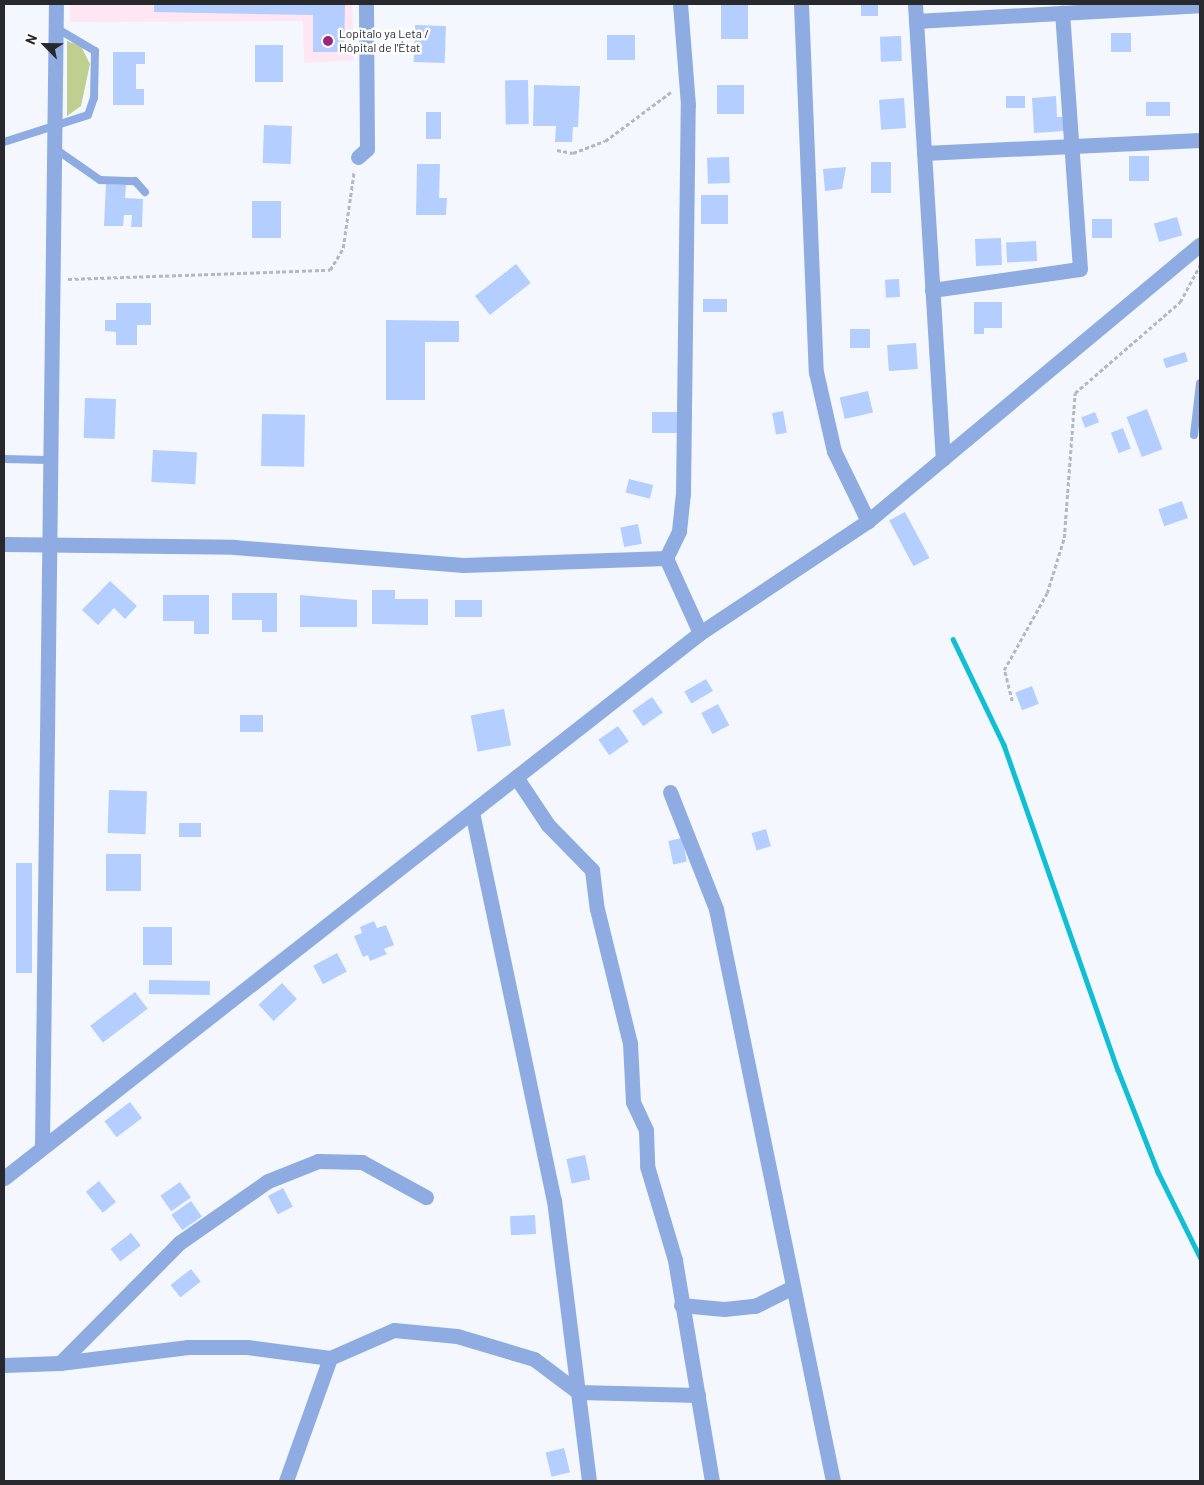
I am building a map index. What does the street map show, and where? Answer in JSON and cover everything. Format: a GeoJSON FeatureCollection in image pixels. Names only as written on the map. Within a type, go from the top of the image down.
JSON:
{"type":"FeatureCollection","features":[{"type":"Feature","properties":{"kind":"street"},"geometry":{"type":"LineString","coordinates":[[42,1145],[48,460],[56,4]]}},
{"type":"Feature","properties":{"kind":"street"},"geometry":{"type":"LineString","coordinates":[[358,157],[367,149],[366,4]]}},
{"type":"Feature","properties":{"kind":"street"},"geometry":{"type":"LineString","coordinates":[[666,558],[679,531],[684,494],[687,90],[680,4]]}},
{"type":"Feature","properties":{"kind":"street"},"geometry":{"type":"LineString","coordinates":[[801,4],[816,372],[834,451],[868,521]]}},
{"type":"Feature","properties":{"kind":"street"},"geometry":{"type":"LineString","coordinates":[[915,4],[943,458]]}},
{"type":"Feature","properties":{"kind":"street"},"geometry":{"type":"LineString","coordinates":[[916,20],[1200,6]]}},
{"type":"Feature","properties":{"kind":"street"},"geometry":{"type":"LineString","coordinates":[[932,290],[1080,269],[1062,13]]}},
{"type":"Feature","properties":{"kind":"street"},"geometry":{"type":"LineString","coordinates":[[924,153],[1200,140]]}},
{"type":"Feature","properties":{"kind":"street"},"geometry":{"type":"LineString","coordinates":[[4,1178],[42,1145],[700,633],[868,521],[1200,244]]}},
{"type":"Feature","properties":{"kind":"street"},"geometry":{"type":"LineString","coordinates":[[4,544],[47,543],[234,547],[463,565],[666,558]]}},
{"type":"Feature","properties":{"kind":"street"},"geometry":{"type":"LineString","coordinates":[[666,558],[700,633]]}},
{"type":"Feature","properties":{"kind":"street"},"geometry":{"type":"LineString","coordinates":[[516,777],[548,825],[592,870],[596,909],[630,1043],[633,1102],[646,1130],[647,1166],[676,1260],[681,1305],[712,1481]]}},
{"type":"Feature","properties":{"kind":"street"},"geometry":{"type":"LineString","coordinates":[[670,792],[716,909],[833,1481]]}},
{"type":"Feature","properties":{"kind":"street"},"geometry":{"type":"LineString","coordinates":[[472,812],[554,1200],[589,1481]]}},
{"type":"Feature","properties":{"kind":"street"},"geometry":{"type":"LineString","coordinates":[[60,1363],[179,1243],[268,1181],[318,1161],[362,1162],[397,1177],[426,1197]]}},
{"type":"Feature","properties":{"kind":"street"},"geometry":{"type":"LineString","coordinates":[[681,1305],[755,1306],[793,1287]]}},
{"type":"Feature","properties":{"kind":"street"},"geometry":{"type":"LineString","coordinates":[[4,1365],[60,1363],[188,1346],[247,1347],[330,1358],[394,1330],[457,1336],[534,1359],[578,1392],[698,1395]]}},
{"type":"Feature","properties":{"kind":"street"},"geometry":{"type":"LineString","coordinates":[[286,1481],[330,1358]]}},
{"type":"Feature","properties":{"kind":"lane"},"geometry":{"type":"LineString","coordinates":[[4,142],[54,129],[88,115],[96,73],[95,52],[56,28]]}},
{"type":"Feature","properties":{"kind":"lane"},"geometry":{"type":"LineString","coordinates":[[54,148],[100,180],[135,181],[145,192]]}},
{"type":"Feature","properties":{"kind":"lane"},"geometry":{"type":"LineString","coordinates":[[1194,435],[1200,383]]}},
{"type":"Feature","properties":{"kind":"lane"},"geometry":{"type":"LineString","coordinates":[[4,459],[48,460]]}},
{"type":"Feature","properties":{"kind":"path"},"geometry":{"type":"LineString","coordinates":[[557,150],[573,153],[606,142],[671,92],[687,90]]}},
{"type":"Feature","properties":{"kind":"path"},"geometry":{"type":"LineString","coordinates":[[51,279],[330,270],[343,248],[358,157]]}},
{"type":"Feature","properties":{"kind":"path"},"geometry":{"type":"LineString","coordinates":[[1012,700],[1004,670],[1047,593],[1064,538],[1075,393],[1180,302],[1200,264]]}},
{"type":"Feature","properties":{"kind":"shaded area","name":"Lopitalo ya Leta / Hôpital de l'État"},"geometry":{"type":"Polygon","coordinates":[[[70,4],[352,4],[354,60],[304,63],[303,21],[70,22],[70,4]]]}},
{"type":"Feature","properties":{"kind":"green space"},"geometry":{"type":"Polygon","coordinates":[[[67,41],[81,46],[90,64],[81,106],[67,116],[67,41]]]}},
{"type":"Feature","properties":{"kind":"building"},"geometry":{"type":"Polygon","coordinates":[[[154,4],[345,4],[344,52],[313,52],[313,15],[154,12],[154,4]]]}},
{"type":"Feature","properties":{"kind":"building"},"geometry":{"type":"Polygon","coordinates":[[[721,4],[748,4],[748,39],[721,39],[721,4]]]}},
{"type":"Feature","properties":{"kind":"building"},"geometry":{"type":"Polygon","coordinates":[[[861,4],[878,4],[878,16],[861,16],[861,4]]]}},
{"type":"Feature","properties":{"kind":"building"},"geometry":{"type":"Polygon","coordinates":[[[415,25],[446,26],[445,63],[414,62],[415,25]]]}},
{"type":"Feature","properties":{"kind":"building"},"geometry":{"type":"Polygon","coordinates":[[[1111,33],[1131,33],[1131,52],[1111,52],[1111,33]]]}},
{"type":"Feature","properties":{"kind":"building"},"geometry":{"type":"Polygon","coordinates":[[[607,35],[635,35],[635,60],[607,60],[607,35]]]}},
{"type":"Feature","properties":{"kind":"building"},"geometry":{"type":"Polygon","coordinates":[[[901,36],[902,61],[881,62],[880,37],[901,36]]]}},
{"type":"Feature","properties":{"kind":"building"},"geometry":{"type":"Polygon","coordinates":[[[255,45],[283,45],[283,82],[255,82],[255,45]]]}},
{"type":"Feature","properties":{"kind":"building"},"geometry":{"type":"Polygon","coordinates":[[[113,52],[145,52],[145,64],[136,64],[136,89],[144,89],[144,105],[113,105],[113,52]]]}},
{"type":"Feature","properties":{"kind":"building"},"geometry":{"type":"Polygon","coordinates":[[[505,80],[528,80],[529,124],[506,124],[505,80]]]}},
{"type":"Feature","properties":{"kind":"building"},"geometry":{"type":"Polygon","coordinates":[[[534,85],[580,86],[578,127],[573,127],[572,142],[555,142],[556,126],[533,126],[534,85]]]}},
{"type":"Feature","properties":{"kind":"building"},"geometry":{"type":"Polygon","coordinates":[[[717,85],[744,85],[744,114],[717,114],[717,85]]]}},
{"type":"Feature","properties":{"kind":"building"},"geometry":{"type":"Polygon","coordinates":[[[1006,96],[1025,96],[1025,108],[1006,108],[1006,96]]]}},
{"type":"Feature","properties":{"kind":"building"},"geometry":{"type":"Polygon","coordinates":[[[1056,96],[1057,117],[1065,117],[1065,131],[1034,133],[1032,98],[1056,96]]]}},
{"type":"Feature","properties":{"kind":"building"},"geometry":{"type":"Polygon","coordinates":[[[904,98],[906,128],[881,130],[879,100],[904,98]]]}},
{"type":"Feature","properties":{"kind":"building"},"geometry":{"type":"Polygon","coordinates":[[[1146,102],[1170,102],[1170,116],[1146,116],[1146,102]]]}},
{"type":"Feature","properties":{"kind":"building"},"geometry":{"type":"Polygon","coordinates":[[[426,112],[441,112],[441,139],[426,139],[426,112]]]}},
{"type":"Feature","properties":{"kind":"building"},"geometry":{"type":"Polygon","coordinates":[[[264,125],[292,126],[291,164],[263,163],[264,125]]]}},
{"type":"Feature","properties":{"kind":"building"},"geometry":{"type":"Polygon","coordinates":[[[1129,156],[1149,156],[1149,181],[1129,181],[1129,156]]]}},
{"type":"Feature","properties":{"kind":"building"},"geometry":{"type":"Polygon","coordinates":[[[729,157],[730,183],[708,184],[707,158],[729,157]]]}},
{"type":"Feature","properties":{"kind":"building"},"geometry":{"type":"Polygon","coordinates":[[[871,162],[891,162],[891,193],[871,193],[871,162]]]}},
{"type":"Feature","properties":{"kind":"building"},"geometry":{"type":"Polygon","coordinates":[[[417,164],[440,164],[439,198],[447,198],[446,215],[416,215],[417,164]]]}},
{"type":"Feature","properties":{"kind":"building"},"geometry":{"type":"Polygon","coordinates":[[[846,167],[842,189],[825,191],[823,169],[846,167]]]}},
{"type":"Feature","properties":{"kind":"building"},"geometry":{"type":"Polygon","coordinates":[[[106,184],[126,185],[125,198],[143,199],[142,227],[131,227],[132,215],[124,215],[123,226],[104,226],[106,184]]]}},
{"type":"Feature","properties":{"kind":"building"},"geometry":{"type":"Polygon","coordinates":[[[701,195],[728,195],[728,224],[701,224],[701,195]]]}},
{"type":"Feature","properties":{"kind":"building"},"geometry":{"type":"Polygon","coordinates":[[[252,201],[281,201],[281,238],[252,238],[252,201]]]}},
{"type":"Feature","properties":{"kind":"building"},"geometry":{"type":"Polygon","coordinates":[[[1177,217],[1182,235],[1159,242],[1154,224],[1177,217]]]}},
{"type":"Feature","properties":{"kind":"building"},"geometry":{"type":"Polygon","coordinates":[[[1092,219],[1112,219],[1112,238],[1092,238],[1092,219]]]}},
{"type":"Feature","properties":{"kind":"building"},"geometry":{"type":"Polygon","coordinates":[[[1001,238],[1002,265],[976,266],[975,239],[1001,238]]]}},
{"type":"Feature","properties":{"kind":"building"},"geometry":{"type":"Polygon","coordinates":[[[1036,241],[1037,261],[1007,263],[1006,243],[1036,241]]]}},
{"type":"Feature","properties":{"kind":"building"},"geometry":{"type":"Polygon","coordinates":[[[516,264],[531,283],[490,315],[475,296],[516,264]]]}},
{"type":"Feature","properties":{"kind":"building"},"geometry":{"type":"Polygon","coordinates":[[[899,279],[900,297],[886,298],[885,280],[899,279]]]}},
{"type":"Feature","properties":{"kind":"building"},"geometry":{"type":"Polygon","coordinates":[[[703,299],[727,299],[727,312],[703,312],[703,299]]]}},
{"type":"Feature","properties":{"kind":"building"},"geometry":{"type":"Polygon","coordinates":[[[974,302],[1002,302],[1002,328],[984,328],[984,334],[974,334],[974,302]]]}},
{"type":"Feature","properties":{"kind":"building"},"geometry":{"type":"Polygon","coordinates":[[[116,303],[151,303],[151,325],[137,325],[137,345],[116,345],[116,332],[105,331],[105,320],[116,320],[116,303]]]}},
{"type":"Feature","properties":{"kind":"building"},"geometry":{"type":"Polygon","coordinates":[[[386,320],[459,321],[459,342],[425,342],[425,400],[386,400],[386,320]]]}},
{"type":"Feature","properties":{"kind":"building"},"geometry":{"type":"Polygon","coordinates":[[[850,329],[870,329],[870,348],[850,348],[850,329]]]}},
{"type":"Feature","properties":{"kind":"building"},"geometry":{"type":"Polygon","coordinates":[[[916,343],[918,369],[889,371],[887,345],[916,343]]]}},
{"type":"Feature","properties":{"kind":"building"},"geometry":{"type":"Polygon","coordinates":[[[1185,352],[1188,362],[1166,368],[1163,359],[1185,352]]]}},
{"type":"Feature","properties":{"kind":"building"},"geometry":{"type":"Polygon","coordinates":[[[868,391],[873,412],[845,419],[840,398],[868,391]]]}},
{"type":"Feature","properties":{"kind":"building"},"geometry":{"type":"Polygon","coordinates":[[[85,398],[116,399],[115,439],[84,438],[85,398]]]}},
{"type":"Feature","properties":{"kind":"building"},"geometry":{"type":"Polygon","coordinates":[[[1147,409],[1162,449],[1142,457],[1126,417],[1147,409]]]}},
{"type":"Feature","properties":{"kind":"building"},"geometry":{"type":"Polygon","coordinates":[[[783,411],[787,433],[776,435],[772,413],[783,411]]]}},
{"type":"Feature","properties":{"kind":"building"},"geometry":{"type":"Polygon","coordinates":[[[652,412],[678,412],[678,433],[652,433],[652,412]]]}},
{"type":"Feature","properties":{"kind":"building"},"geometry":{"type":"Polygon","coordinates":[[[1095,412],[1099,422],[1085,428],[1081,418],[1095,412]]]}},
{"type":"Feature","properties":{"kind":"building"},"geometry":{"type":"Polygon","coordinates":[[[262,414],[305,415],[304,467],[261,466],[262,414]]]}},
{"type":"Feature","properties":{"kind":"building"},"geometry":{"type":"Polygon","coordinates":[[[1123,428],[1131,449],[1119,453],[1111,433],[1123,428]]]}},
{"type":"Feature","properties":{"kind":"building"},"geometry":{"type":"Polygon","coordinates":[[[153,450],[197,452],[195,484],[151,482],[153,450]]]}},
{"type":"Feature","properties":{"kind":"building"},"geometry":{"type":"Polygon","coordinates":[[[629,479],[653,485],[650,499],[626,493],[629,479]]]}},
{"type":"Feature","properties":{"kind":"building"},"geometry":{"type":"Polygon","coordinates":[[[1182,501],[1188,518],[1164,526],[1158,509],[1182,501]]]}},
{"type":"Feature","properties":{"kind":"building"},"geometry":{"type":"Polygon","coordinates":[[[905,512],[929,558],[914,566],[889,520],[905,512]]]}},
{"type":"Feature","properties":{"kind":"building"},"geometry":{"type":"Polygon","coordinates":[[[638,524],[642,544],[624,547],[620,527],[638,524]]]}},
{"type":"Feature","properties":{"kind":"building"},"geometry":{"type":"Polygon","coordinates":[[[110,581],[137,606],[125,619],[114,608],[98,625],[82,610],[110,581]]]}},
{"type":"Feature","properties":{"kind":"building"},"geometry":{"type":"Polygon","coordinates":[[[372,590],[395,590],[395,599],[428,599],[428,625],[372,624],[372,590]]]}},
{"type":"Feature","properties":{"kind":"building"},"geometry":{"type":"Polygon","coordinates":[[[232,593],[277,593],[277,632],[262,632],[262,620],[232,620],[232,593]]]}},
{"type":"Feature","properties":{"kind":"building"},"geometry":{"type":"Polygon","coordinates":[[[163,595],[209,595],[209,634],[194,634],[194,621],[163,621],[163,595]]]}},
{"type":"Feature","properties":{"kind":"building"},"geometry":{"type":"Polygon","coordinates":[[[300,595],[357,600],[357,627],[300,627],[300,595]]]}},
{"type":"Feature","properties":{"kind":"building"},"geometry":{"type":"Polygon","coordinates":[[[455,600],[482,600],[482,617],[455,617],[455,600]]]}},
{"type":"Feature","properties":{"kind":"building"},"geometry":{"type":"Polygon","coordinates":[[[706,679],[713,691],[691,704],[684,692],[706,679]]]}},
{"type":"Feature","properties":{"kind":"building"},"geometry":{"type":"Polygon","coordinates":[[[1032,686],[1039,704],[1022,710],[1015,692],[1032,686]]]}},
{"type":"Feature","properties":{"kind":"building"},"geometry":{"type":"Polygon","coordinates":[[[652,697],[663,713],[643,726],[632,711],[652,697]]]}},
{"type":"Feature","properties":{"kind":"building"},"geometry":{"type":"Polygon","coordinates":[[[718,704],[729,725],[712,734],[701,713],[718,704]]]}},
{"type":"Feature","properties":{"kind":"building"},"geometry":{"type":"Polygon","coordinates":[[[504,709],[511,745],[478,752],[471,715],[504,709]]]}},
{"type":"Feature","properties":{"kind":"building"},"geometry":{"type":"Polygon","coordinates":[[[240,715],[263,715],[263,732],[240,732],[240,715]]]}},
{"type":"Feature","properties":{"kind":"building"},"geometry":{"type":"Polygon","coordinates":[[[618,726],[629,742],[609,755],[598,740],[618,726]]]}},
{"type":"Feature","properties":{"kind":"building"},"geometry":{"type":"Polygon","coordinates":[[[109,790],[147,791],[145,834],[107,833],[109,790]]]}},
{"type":"Feature","properties":{"kind":"building"},"geometry":{"type":"Polygon","coordinates":[[[179,823],[201,823],[201,837],[179,837],[179,823]]]}},
{"type":"Feature","properties":{"kind":"building"},"geometry":{"type":"Polygon","coordinates":[[[766,829],[771,846],[757,850],[752,833],[766,829]]]}},
{"type":"Feature","properties":{"kind":"building"},"geometry":{"type":"Polygon","coordinates":[[[682,838],[687,861],[673,864],[668,841],[682,838]]]}},
{"type":"Feature","properties":{"kind":"building"},"geometry":{"type":"Polygon","coordinates":[[[106,854],[141,854],[141,891],[106,891],[106,854]]]}},
{"type":"Feature","properties":{"kind":"building"},"geometry":{"type":"Polygon","coordinates":[[[16,863],[32,863],[32,973],[16,973],[16,863]]]}},
{"type":"Feature","properties":{"kind":"building"},"geometry":{"type":"Polygon","coordinates":[[[374,921],[377,928],[386,925],[394,945],[384,949],[387,954],[370,961],[368,955],[363,957],[354,936],[362,933],[360,927],[374,921]]]}},
{"type":"Feature","properties":{"kind":"building"},"geometry":{"type":"Polygon","coordinates":[[[143,927],[172,927],[172,965],[143,965],[143,927]]]}},
{"type":"Feature","properties":{"kind":"building"},"geometry":{"type":"Polygon","coordinates":[[[337,953],[347,972],[323,984],[313,966],[337,953]]]}},
{"type":"Feature","properties":{"kind":"building"},"geometry":{"type":"Polygon","coordinates":[[[149,980],[210,981],[210,995],[149,994],[149,980]]]}},
{"type":"Feature","properties":{"kind":"building"},"geometry":{"type":"Polygon","coordinates":[[[282,983],[297,999],[274,1021],[259,1005],[282,983]]]}},
{"type":"Feature","properties":{"kind":"building"},"geometry":{"type":"Polygon","coordinates":[[[135,992],[148,1009],[103,1042],[90,1026],[135,992]]]}},
{"type":"Feature","properties":{"kind":"building"},"geometry":{"type":"Polygon","coordinates":[[[130,1102],[142,1118],[116,1137],[104,1121],[130,1102]]]}},
{"type":"Feature","properties":{"kind":"building"},"geometry":{"type":"Polygon","coordinates":[[[585,1155],[590,1179],[572,1183],[566,1159],[585,1155]]]}},
{"type":"Feature","properties":{"kind":"building"},"geometry":{"type":"Polygon","coordinates":[[[99,1181],[116,1202],[103,1213],[86,1192],[99,1181]]]}},
{"type":"Feature","properties":{"kind":"building"},"geometry":{"type":"Polygon","coordinates":[[[180,1182],[191,1198],[171,1211],[160,1196],[180,1182]]]}},
{"type":"Feature","properties":{"kind":"building"},"geometry":{"type":"Polygon","coordinates":[[[283,1188],[293,1207],[278,1215],[268,1196],[283,1188]]]}},
{"type":"Feature","properties":{"kind":"building"},"geometry":{"type":"Polygon","coordinates":[[[191,1201],[202,1217],[182,1230],[171,1215],[191,1201]]]}},
{"type":"Feature","properties":{"kind":"building"},"geometry":{"type":"Polygon","coordinates":[[[535,1215],[536,1234],[511,1235],[510,1216],[535,1215]]]}},
{"type":"Feature","properties":{"kind":"building"},"geometry":{"type":"Polygon","coordinates":[[[131,1233],[141,1246],[120,1262],[111,1249],[131,1233]]]}},
{"type":"Feature","properties":{"kind":"building"},"geometry":{"type":"Polygon","coordinates":[[[191,1269],[201,1282],[180,1298],[171,1285],[191,1269]]]}},
{"type":"Feature","properties":{"kind":"building"},"geometry":{"type":"Polygon","coordinates":[[[564,1448],[570,1472],[552,1477],[546,1453],[564,1448]]]}},
{"type":"Feature","properties":{"kind":"waterway"},"geometry":{"type":"LineString","coordinates":[[953,639],[1004,745],[1118,1070],[1158,1172],[1200,1257]]}},
{"type":"Feature","properties":{"kind":"place","name":"Lopitalo ya Leta / Hôpital de l'État"},"geometry":{"type":"Point","coordinates":[328,41]}}]}
